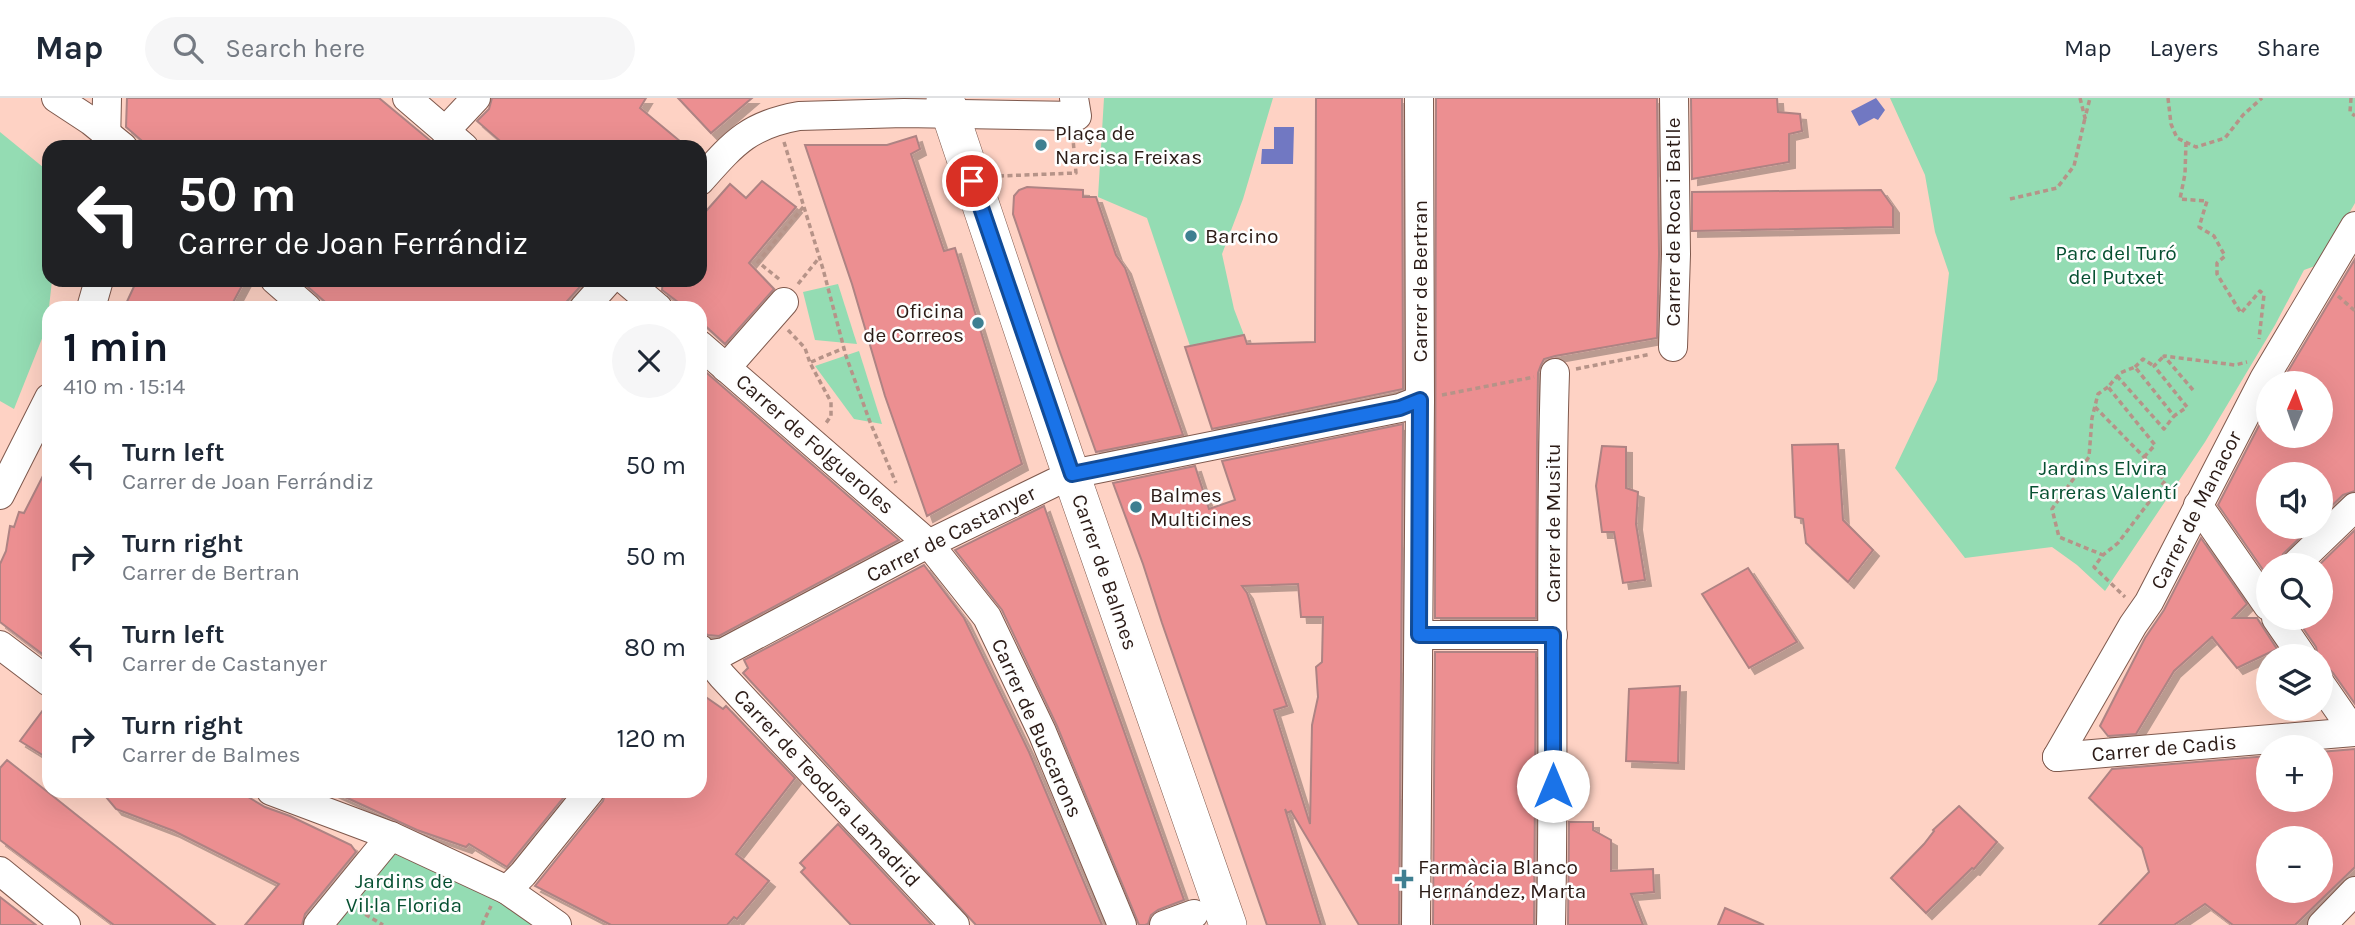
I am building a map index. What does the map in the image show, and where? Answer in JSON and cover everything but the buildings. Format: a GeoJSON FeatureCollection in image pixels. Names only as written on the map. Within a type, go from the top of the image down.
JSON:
{"type":"FeatureCollection","features":[{"type":"Feature","properties":{"kind":"main road","name":"Carrer de Balmes"},"geometry":{"type":"LineString","coordinates":[[948,106],[1228,925]]}},
{"type":"Feature","properties":{"kind":"street"},"geometry":{"type":"LineString","coordinates":[[56,98],[109,140]]}},
{"type":"Feature","properties":{"kind":"street"},"geometry":{"type":"LineString","coordinates":[[107,98],[112,140]]}},
{"type":"Feature","properties":{"kind":"street"},"geometry":{"type":"LineString","coordinates":[[407,98],[454,139],[476,98]]}},
{"type":"Feature","properties":{"kind":"street","name":"Carrer de Bertran"},"geometry":{"type":"LineString","coordinates":[[1416,925],[1419,98]]}},
{"type":"Feature","properties":{"kind":"street","name":"Carrer de Roca i Batlle"},"geometry":{"type":"LineString","coordinates":[[1673,347],[1676,254],[1674,98]]}},
{"type":"Feature","properties":{"kind":"street"},"geometry":{"type":"LineString","coordinates":[[707,173],[734,142],[746,134],[763,125],[794,117],[948,106],[1074,117]]}},
{"type":"Feature","properties":{"kind":"street","name":"Carrer de Manacor"},"geometry":{"type":"LineString","coordinates":[[2057,757],[2149,601],[2263,379],[2355,226]]}},
{"type":"Feature","properties":{"kind":"street"},"geometry":{"type":"LineString","coordinates":[[283,287],[299,301]]}},
{"type":"Feature","properties":{"kind":"street"},"geometry":{"type":"LineString","coordinates":[[590,301],[603,287]]}},
{"type":"Feature","properties":{"kind":"street"},"geometry":{"type":"LineString","coordinates":[[633,287],[650,301]]}},
{"type":"Feature","properties":{"kind":"street"},"geometry":{"type":"LineString","coordinates":[[726,368],[783,303]]}},
{"type":"Feature","properties":{"kind":"street","name":"Carrer de Folgueroles"},"geometry":{"type":"LineString","coordinates":[[707,351],[929,544]]}},
{"type":"Feature","properties":{"kind":"street","name":"Carrer de Musitu"},"geometry":{"type":"LineString","coordinates":[[1551,925],[1552,475],[1555,373]]}},
{"type":"Feature","properties":{"kind":"street","name":"Carrer de Castanyer"},"geometry":{"type":"LineString","coordinates":[[707,654],[724,652],[929,544],[1072,474],[1400,408],[1420,400]]}},
{"type":"Feature","properties":{"kind":"street"},"geometry":{"type":"LineString","coordinates":[[0,495],[42,412]]}},
{"type":"Feature","properties":{"kind":"street"},"geometry":{"type":"LineString","coordinates":[[2199,505],[2256,586]]}},
{"type":"Feature","properties":{"kind":"street"},"geometry":{"type":"LineString","coordinates":[[2307,553],[2355,507]]}},
{"type":"Feature","properties":{"kind":"street","name":"Carrer de Buscarons"},"geometry":{"type":"LineString","coordinates":[[929,544],[987,617],[1042,732],[1122,925]]}},
{"type":"Feature","properties":{"kind":"street"},"geometry":{"type":"LineString","coordinates":[[1419,635],[1553,635]]}},
{"type":"Feature","properties":{"kind":"street"},"geometry":{"type":"LineString","coordinates":[[0,645],[42,677]]}},
{"type":"Feature","properties":{"kind":"street","name":"Carrer de Teodora Lamadrid"},"geometry":{"type":"LineString","coordinates":[[707,660],[955,925]]}},
{"type":"Feature","properties":{"kind":"street"},"geometry":{"type":"LineString","coordinates":[[2333,702],[2354,732]]}},
{"type":"Feature","properties":{"kind":"street","name":"Carrer de Cadis"},"geometry":{"type":"LineString","coordinates":[[2057,757],[2354,732]]}},
{"type":"Feature","properties":{"kind":"street"},"geometry":{"type":"LineString","coordinates":[[290,798],[391,836],[499,897],[557,925]]}},
{"type":"Feature","properties":{"kind":"street"},"geometry":{"type":"LineString","coordinates":[[499,897],[523,874],[584,798]]}},
{"type":"Feature","properties":{"kind":"street"},"geometry":{"type":"LineString","coordinates":[[318,925],[391,836]]}},
{"type":"Feature","properties":{"kind":"street"},"geometry":{"type":"LineString","coordinates":[[0,871],[66,925]]}},
{"type":"Feature","properties":{"kind":"street"},"geometry":{"type":"LineString","coordinates":[[2322,925],[2355,891]]}},
{"type":"Feature","properties":{"kind":"street"},"geometry":{"type":"LineString","coordinates":[[1164,925],[1194,914]]}},
{"type":"Feature","properties":{"kind":"path"},"geometry":{"type":"LineString","coordinates":[[2080,98],[2085,118]]}},
{"type":"Feature","properties":{"kind":"path"},"geometry":{"type":"LineString","coordinates":[[2010,199],[2057,188],[2074,166],[2090,98]]}},
{"type":"Feature","properties":{"kind":"path"},"geometry":{"type":"LineString","coordinates":[[2168,98],[2171,124],[2177,138],[2196,147],[2225,138],[2243,114],[2262,98]]}},
{"type":"Feature","properties":{"kind":"path"},"geometry":{"type":"LineString","coordinates":[[2351,98],[2350,112],[2355,116]]}},
{"type":"Feature","properties":{"kind":"path"},"geometry":{"type":"LineString","coordinates":[[794,117],[804,206],[844,348],[870,422],[897,483]]}},
{"type":"Feature","properties":{"kind":"path"},"geometry":{"type":"LineString","coordinates":[[996,176],[1076,173],[1074,117]]}},
{"type":"Feature","properties":{"kind":"path"},"geometry":{"type":"LineString","coordinates":[[2186,142],[2185,174],[2180,199],[2207,201],[2199,227],[2214,236],[2225,256],[2217,263],[2217,274],[2241,313],[2260,291],[2264,295],[2260,335]]}},
{"type":"Feature","properties":{"kind":"path"},"geometry":{"type":"LineString","coordinates":[[804,206],[758,262],[783,303],[794,335],[805,348],[831,402],[831,416],[823,427]]}},
{"type":"Feature","properties":{"kind":"path"},"geometry":{"type":"LineString","coordinates":[[783,303],[819,258]]}},
{"type":"Feature","properties":{"kind":"path"},"geometry":{"type":"LineString","coordinates":[[810,363],[844,348]]}},
{"type":"Feature","properties":{"kind":"path"},"geometry":{"type":"LineString","coordinates":[[2164,356],[2235,365],[2252,362]]}},
{"type":"Feature","properties":{"kind":"path"},"geometry":{"type":"LineString","coordinates":[[2154,366],[2164,356]]}},
{"type":"Feature","properties":{"kind":"path"},"geometry":{"type":"LineString","coordinates":[[2164,356],[2193,390]]}},
{"type":"Feature","properties":{"kind":"path"},"geometry":{"type":"LineString","coordinates":[[2103,555],[2059,537],[2052,509],[2089,457],[2092,418],[2098,394],[2117,376],[2135,367],[2143,359],[2154,366],[2187,407],[2174,416],[2164,429],[2117,376]]}},
{"type":"Feature","properties":{"kind":"path"},"geometry":{"type":"LineString","coordinates":[[2135,367],[2174,416]]}},
{"type":"Feature","properties":{"kind":"path"},"geometry":{"type":"LineString","coordinates":[[2108,387],[2155,445],[2144,457]]}},
{"type":"Feature","properties":{"kind":"path"},"geometry":{"type":"LineString","coordinates":[[2095,407],[2165,481],[2118,543],[2103,555],[2094,567],[2125,597]]}},
{"type":"Feature","properties":{"kind":"path"},"geometry":{"type":"LineString","coordinates":[[482,925],[499,897]]}},
{"type":"Feature","properties":{"kind":"path"},"geometry":{"type":"LineString","coordinates":[[354,907],[383,925]]}},
{"type":"Feature","properties":{"kind":"green space","name":"Barcino"},"geometry":{"type":"Polygon","coordinates":[[[1104,98],[1273,98],[1243,199],[1222,254],[1234,309],[1244,335],[1190,346],[1147,218],[1098,197],[1104,98]]]}},
{"type":"Feature","properties":{"kind":"green space","name":"Parc del Turó del Putxet"},"geometry":{"type":"Polygon","coordinates":[[[1890,98],[2355,98],[2355,203],[2326,253],[2315,266],[2304,270],[2275,325],[2205,442],[2105,591],[2077,565],[2052,547],[1965,558],[1895,468],[1937,380],[1949,273],[1935,232],[1925,175],[1890,98]]]}},
{"type":"Feature","properties":{"kind":"green space"},"geometry":{"type":"Polygon","coordinates":[[[0,132],[42,166],[42,287],[51,287],[50,301],[42,301],[42,339],[14,409],[0,401],[0,132]]]}},
{"type":"Feature","properties":{"kind":"green space"},"geometry":{"type":"Polygon","coordinates":[[[838,284],[857,344],[815,340],[803,292],[838,284]]]}},
{"type":"Feature","properties":{"kind":"green space"},"geometry":{"type":"Polygon","coordinates":[[[859,351],[882,424],[854,419],[815,366],[859,351]]]}},
{"type":"Feature","properties":{"kind":"green space","name":"Jardins de Vil·la Florida"},"geometry":{"type":"Polygon","coordinates":[[[392,853],[486,893],[537,925],[333,925],[392,853]]]}},
{"type":"Feature","properties":{"kind":"water"},"geometry":{"type":"Polygon","coordinates":[[[1876,98],[1885,110],[1878,120],[1874,118],[1859,126],[1851,111],[1876,98]]]}},
{"type":"Feature","properties":{"kind":"water"},"geometry":{"type":"Polygon","coordinates":[[[1274,127],[1294,127],[1293,164],[1261,164],[1262,149],[1274,149],[1274,127]]]}},
{"type":"Feature","properties":{"kind":"place","name":"Plaça de Narcisa Freixas"},"geometry":{"type":"Point","coordinates":[1041,145]}},
{"type":"Feature","properties":{"kind":"place","name":"Barcino"},"geometry":{"type":"Point","coordinates":[1191,236]}},
{"type":"Feature","properties":{"kind":"place","name":"Oficina de Correos"},"geometry":{"type":"Point","coordinates":[978,323]}},
{"type":"Feature","properties":{"kind":"place","name":"Balmes Multicines"},"geometry":{"type":"Point","coordinates":[1136,507]}},
{"type":"Feature","properties":{"kind":"place","name":"Farmàcia Blanco Hernández, Marta"},"geometry":{"type":"Point","coordinates":[1404,879]}},
{"type":"Feature","properties":{"kind":"route"},"geometry":{"type":"LineString","coordinates":[[972,181],[990,227],[1072,474],[1400,408],[1420,400],[1419,635],[1553,635],[1553,786]]}},
{"type":"Feature","properties":{"kind":"park label","name":"Jardins Elvira Farreras Valentí"},"geometry":{"type":"Point","coordinates":[2103,480]}}]}
